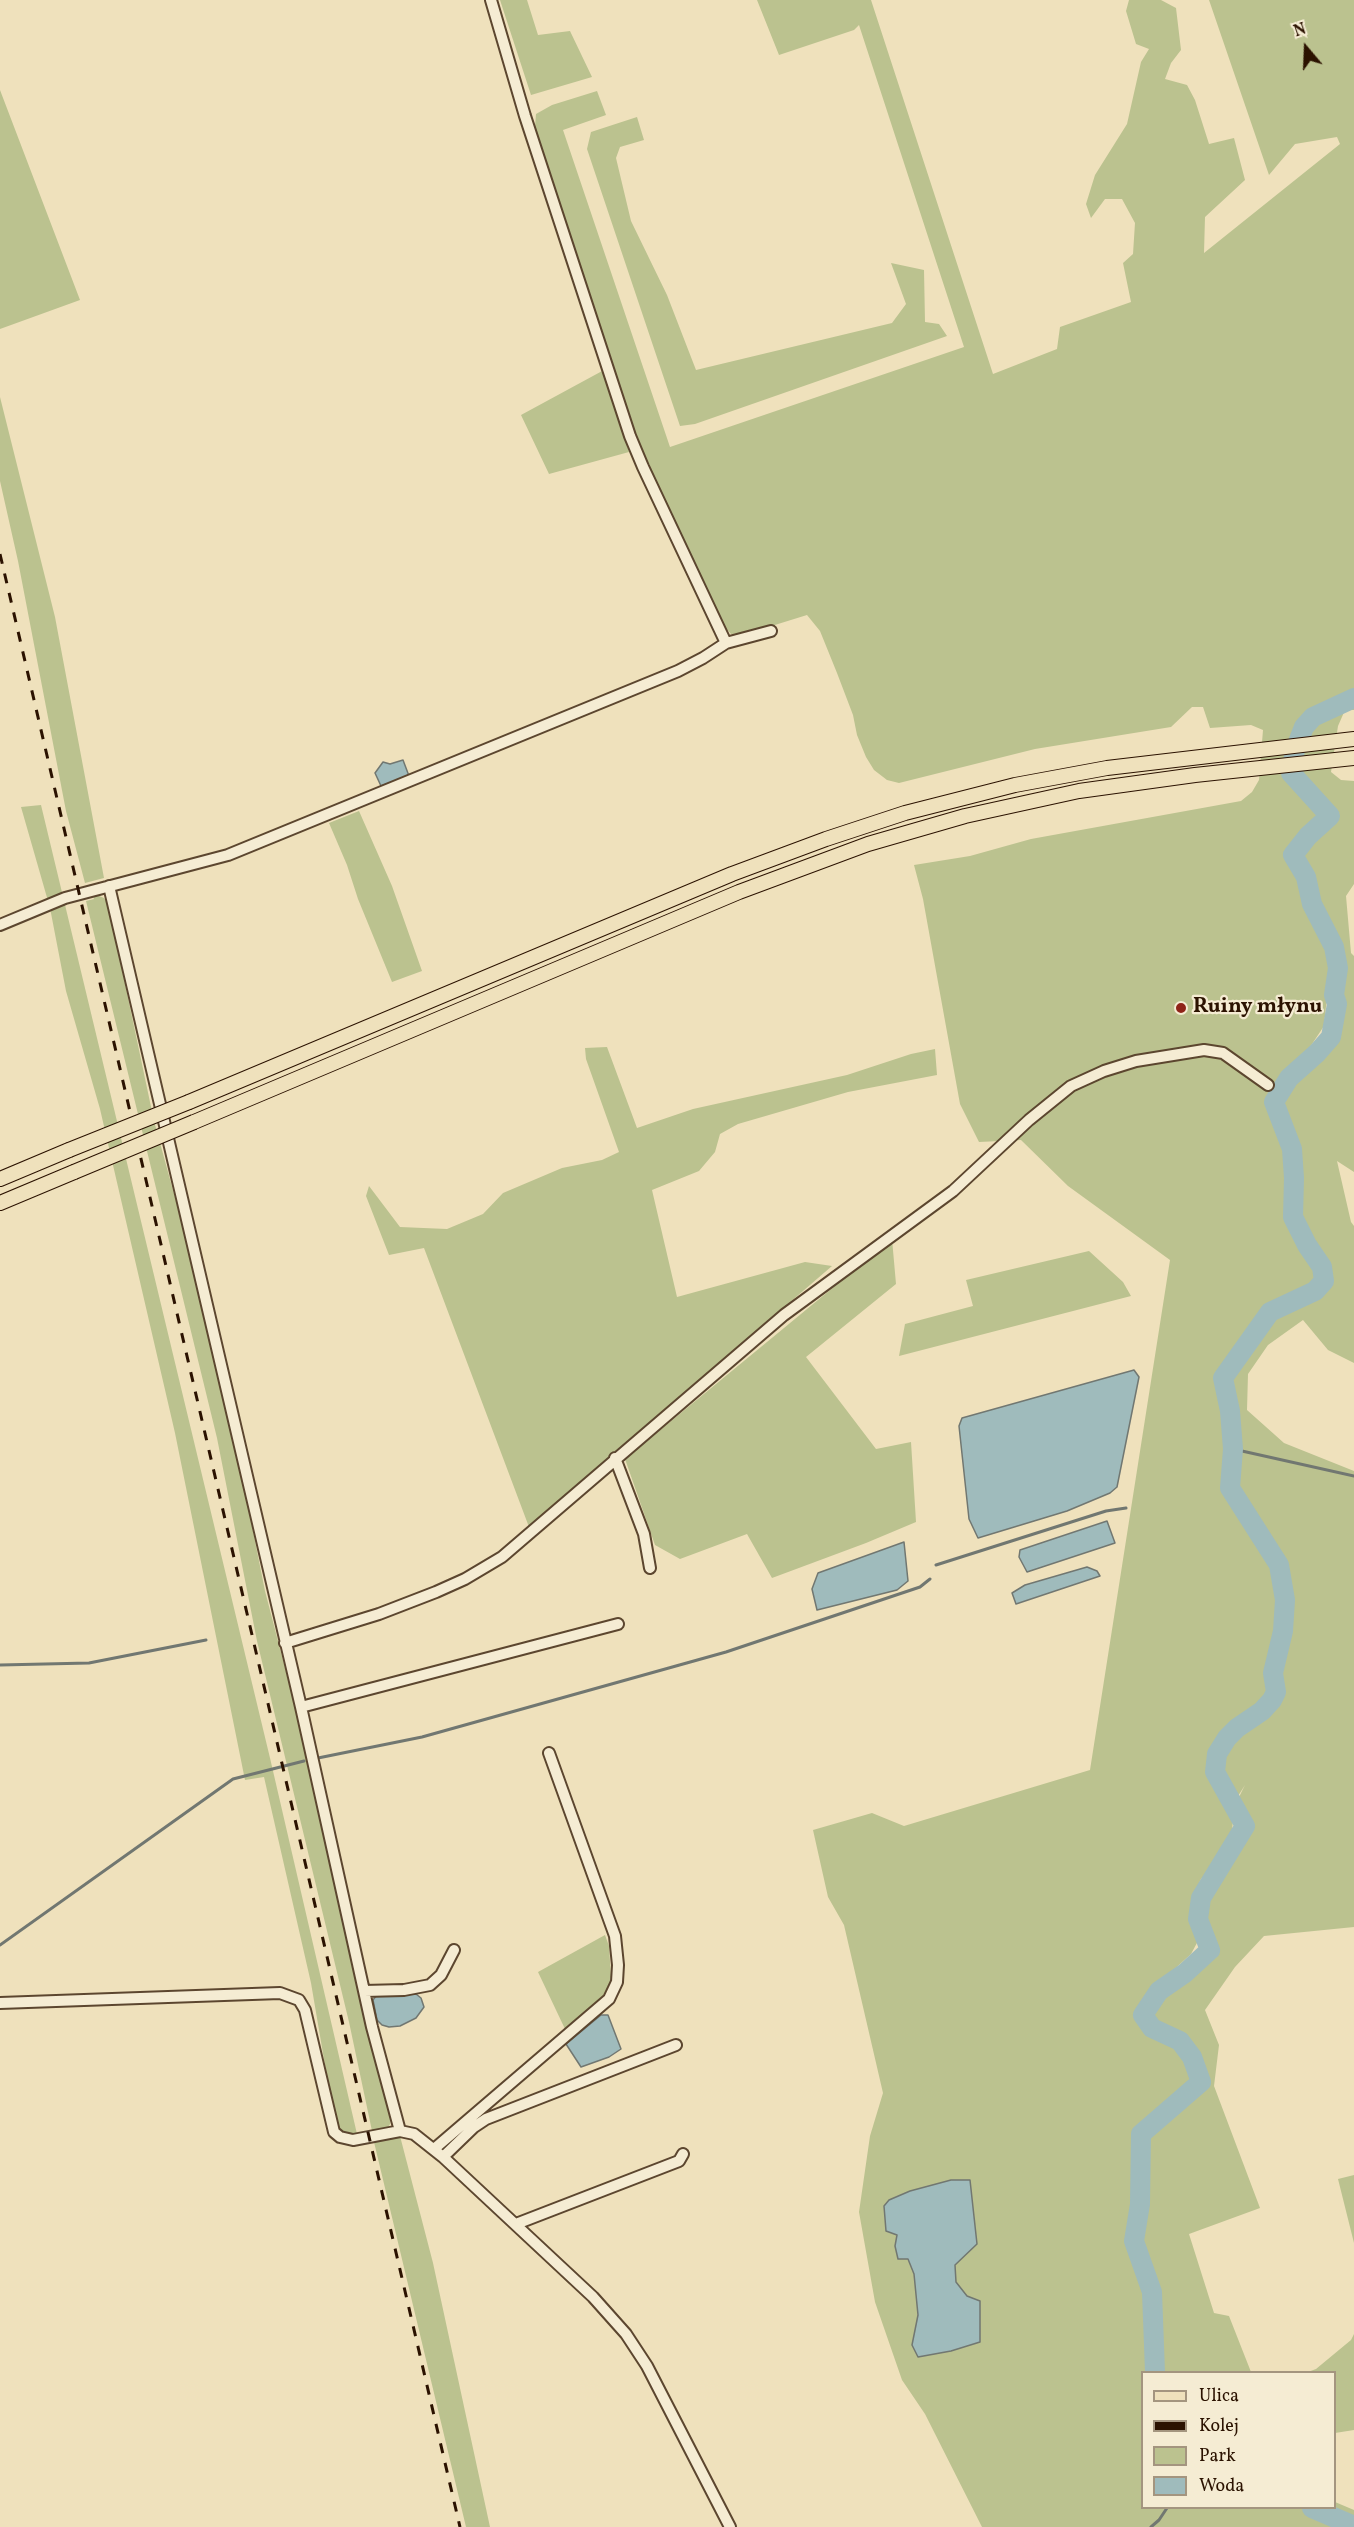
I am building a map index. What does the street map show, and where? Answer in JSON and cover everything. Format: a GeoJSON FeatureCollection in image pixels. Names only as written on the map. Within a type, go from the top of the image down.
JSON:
{"type":"FeatureCollection","features":[{"type":"Feature","properties":{"kind":"main road"},"geometry":{"type":"LineString","coordinates":[[0,1179],[732,874],[905,813],[1015,785],[1116,766],[1354,739]]}},
{"type":"Feature","properties":{"kind":"main road"},"geometry":{"type":"LineString","coordinates":[[0,1203],[739,892],[868,844],[964,816],[1041,798],[1137,782],[1354,758]]}},
{"type":"Feature","properties":{"kind":"street"},"geometry":{"type":"LineString","coordinates":[[490,0],[525,116],[630,436],[726,643]]}},
{"type":"Feature","properties":{"kind":"street"},"geometry":{"type":"LineString","coordinates":[[0,925],[54,902],[228,855],[678,671],[726,643],[771,631]]}},
{"type":"Feature","properties":{"kind":"street"},"geometry":{"type":"LineString","coordinates":[[109,886],[301,1707],[364,1991],[386,2084],[400,2131]]}},
{"type":"Feature","properties":{"kind":"street"},"geometry":{"type":"LineString","coordinates":[[285,1643],[379,1614],[465,1579],[502,1557],[784,1315],[953,1191],[1029,1120],[1071,1086],[1104,1071],[1136,1061],[1204,1050],[1222,1053],[1268,1085]]}},
{"type":"Feature","properties":{"kind":"street"},"geometry":{"type":"LineString","coordinates":[[615,1458],[644,1534],[650,1569]]}},
{"type":"Feature","properties":{"kind":"street"},"geometry":{"type":"LineString","coordinates":[[301,1707],[618,1624]]}},
{"type":"Feature","properties":{"kind":"street"},"geometry":{"type":"LineString","coordinates":[[434,2149],[609,1999],[617,1982],[615,1936],[549,1753]]}},
{"type":"Feature","properties":{"kind":"street"},"geometry":{"type":"LineString","coordinates":[[364,1991],[404,1990],[430,1985],[441,1975],[454,1950]]}},
{"type":"Feature","properties":{"kind":"street"},"geometry":{"type":"LineString","coordinates":[[0,2003],[259,1993],[290,1995],[298,2000],[306,2010],[334,2132],[340,2137],[353,2140],[400,2131],[414,2134],[443,2157],[593,2297],[632,2342],[657,2385],[730,2527]]}},
{"type":"Feature","properties":{"kind":"street"},"geometry":{"type":"LineString","coordinates":[[443,2157],[482,2121],[676,2045]]}},
{"type":"Feature","properties":{"kind":"street"},"geometry":{"type":"LineString","coordinates":[[516,2224],[679,2161],[683,2154]]}},
{"type":"Feature","properties":{"kind":"green space"},"geometry":{"type":"Polygon","coordinates":[[[500,0],[527,0],[538,35],[570,31],[592,77],[531,95],[500,0]]]}},
{"type":"Feature","properties":{"kind":"green space"},"geometry":{"type":"Polygon","coordinates":[[[757,0],[871,0],[993,374],[1057,349],[1060,327],[1131,302],[1123,263],[1133,254],[1135,223],[1122,199],[1105,199],[1091,218],[1086,204],[1095,175],[1127,124],[1141,62],[1149,49],[1136,44],[1126,11],[1129,0],[1161,0],[1176,8],[1181,50],[1171,63],[1165,79],[1187,85],[1195,100],[1209,144],[1234,138],[1245,180],[1205,217],[1204,253],[1340,144],[1337,137],[1295,144],[1269,175],[1209,0],[1354,0],[1354,710],[1345,710],[1338,726],[1331,772],[1341,780],[1354,781],[1354,884],[1346,896],[1351,953],[1354,956],[1354,1172],[1337,1161],[1351,1222],[1354,1226],[1354,1363],[1328,1350],[1303,1320],[1268,1345],[1248,1374],[1247,1410],[1284,1443],[1354,1471],[1354,1927],[1264,1936],[1235,1967],[1205,2010],[1219,2045],[1214,2086],[1260,2208],[1189,2234],[1214,2313],[1229,2316],[1251,2371],[1141,2371],[1141,2509],[1336,2509],[1336,2502],[1354,2510],[1354,2527],[982,2527],[925,2414],[902,2380],[875,2302],[859,2212],[870,2136],[883,2093],[844,1925],[828,1897],[813,1830],[872,1813],[904,1826],[1090,1770],[1170,1260],[1068,1186],[1021,1140],[979,1142],[960,1104],[923,899],[914,865],[970,856],[1031,839],[1241,801],[1252,792],[1259,780],[1263,730],[1251,725],[1210,728],[1203,707],[1192,707],[1171,727],[1035,749],[899,783],[887,780],[874,770],[866,757],[857,735],[853,715],[820,631],[807,615],[749,633],[731,634],[723,625],[639,445],[535,127],[536,114],[552,105],[597,91],[606,115],[563,130],[670,447],[964,347],[859,25],[854,30],[779,55],[757,0]],[[1323,926],[1318,931],[1328,949],[1330,967],[1324,1026],[1310,1047],[1284,1073],[1270,1095],[1267,1107],[1285,1153],[1289,1221],[1317,1272],[1313,1285],[1267,1310],[1222,1371],[1218,1383],[1230,1439],[1229,1500],[1272,1565],[1277,1586],[1279,1623],[1269,1664],[1268,1680],[1271,1692],[1256,1708],[1225,1732],[1213,1752],[1210,1772],[1228,1804],[1233,1819],[1232,1832],[1218,1860],[1201,1879],[1194,1894],[1191,1908],[1198,1941],[1191,1954],[1147,1994],[1136,2010],[1138,2020],[1146,2029],[1169,2039],[1188,2067],[1191,2078],[1200,2081],[1180,2041],[1152,2028],[1143,2015],[1159,1991],[1185,1973],[1209,1950],[1198,1919],[1201,1898],[1245,1826],[1234,1807],[1245,1785],[1235,1801],[1219,1771],[1221,1754],[1230,1737],[1266,1711],[1280,1692],[1277,1673],[1287,1630],[1289,1600],[1283,1564],[1234,1488],[1237,1448],[1236,1412],[1228,1379],[1267,1323],[1319,1291],[1327,1281],[1326,1266],[1311,1245],[1298,1218],[1301,1176],[1294,1178],[1292,1149],[1274,1102],[1289,1078],[1331,1037],[1337,1004],[1334,995],[1338,968],[1334,947],[1323,926]]]}},
{"type":"Feature","properties":{"kind":"green space"},"geometry":{"type":"Polygon","coordinates":[[[0,90],[80,300],[0,329],[0,90]]]}},
{"type":"Feature","properties":{"kind":"green space"},"geometry":{"type":"Polygon","coordinates":[[[637,117],[644,140],[620,147],[616,158],[631,221],[667,295],[696,370],[892,323],[906,304],[891,263],[924,270],[925,322],[939,324],[947,336],[695,424],[680,426],[587,149],[591,132],[637,117]]]}},
{"type":"Feature","properties":{"kind":"green space"},"geometry":{"type":"Polygon","coordinates":[[[604,370],[629,452],[549,474],[521,415],[604,370]]]}},
{"type":"Feature","properties":{"kind":"green space"},"geometry":{"type":"Polygon","coordinates":[[[0,397],[55,617],[104,878],[85,883],[66,811],[18,561],[0,481],[0,397]]]}},
{"type":"Feature","properties":{"kind":"green space"},"geometry":{"type":"Polygon","coordinates":[[[41,805],[270,1758],[357,2134],[340,2132],[335,2124],[311,1983],[264,1777],[245,1780],[175,1433],[100,1109],[66,991],[50,908],[21,807],[41,805]]]}},
{"type":"Feature","properties":{"kind":"green space"},"geometry":{"type":"Polygon","coordinates":[[[359,811],[392,886],[422,971],[392,982],[329,823],[359,811]]]}},
{"type":"Feature","properties":{"kind":"green space"},"geometry":{"type":"Polygon","coordinates":[[[97,895],[108,903],[154,1121],[204,1303],[265,1591],[310,1764],[341,1916],[390,2114],[388,2128],[372,2131],[349,2022],[257,1641],[217,1438],[86,901],[94,899],[93,896],[97,895]]]}},
{"type":"Feature","properties":{"kind":"green space"},"geometry":{"type":"Polygon","coordinates":[[[607,1047],[637,1128],[693,1109],[847,1075],[911,1054],[935,1049],[937,1075],[848,1092],[738,1124],[720,1134],[715,1152],[699,1171],[652,1190],[677,1297],[805,1262],[832,1266],[529,1527],[424,1248],[389,1255],[366,1196],[369,1186],[400,1227],[447,1229],[483,1214],[503,1193],[562,1168],[602,1160],[619,1152],[586,1059],[585,1048],[607,1047]]]}},
{"type":"Feature","properties":{"kind":"green space"},"geometry":{"type":"Polygon","coordinates":[[[892,1239],[896,1284],[806,1357],[876,1449],[911,1442],[916,1522],[772,1578],[747,1534],[680,1559],[655,1545],[625,1459],[892,1239]]]}},
{"type":"Feature","properties":{"kind":"green space"},"geometry":{"type":"Polygon","coordinates":[[[1089,1251],[1123,1282],[1131,1296],[899,1356],[905,1324],[973,1306],[966,1280],[1089,1251]]]}},
{"type":"Feature","properties":{"kind":"green space"},"geometry":{"type":"Polygon","coordinates":[[[605,1935],[609,1946],[611,1977],[609,1986],[603,1997],[565,2029],[538,1972],[605,1935]]]}},
{"type":"Feature","properties":{"kind":"green space"},"geometry":{"type":"Polygon","coordinates":[[[400,2136],[433,2263],[490,2527],[466,2527],[374,2142],[400,2136]]]}},
{"type":"Feature","properties":{"kind":"green space"},"geometry":{"type":"Polygon","coordinates":[[[1354,2175],[1354,2243],[1338,2179],[1354,2175]]]}},
{"type":"Feature","properties":{"kind":"green space"},"geometry":{"type":"Polygon","coordinates":[[[1354,2334],[1354,2430],[1336,2433],[1336,2371],[1311,2371],[1351,2340],[1354,2334]]]}},
{"type":"Feature","properties":{"kind":"water"},"geometry":{"type":"Polygon","coordinates":[[[403,760],[409,776],[381,786],[375,773],[383,762],[390,764],[403,760]]]}},
{"type":"Feature","properties":{"kind":"water"},"geometry":{"type":"Polygon","coordinates":[[[1134,1370],[1139,1377],[1117,1487],[1110,1493],[1067,1511],[978,1538],[969,1519],[959,1426],[962,1418],[1134,1370]]]}},
{"type":"Feature","properties":{"kind":"water"},"geometry":{"type":"Polygon","coordinates":[[[1107,1521],[1115,1543],[1027,1572],[1019,1557],[1020,1550],[1107,1521]]]}},
{"type":"Feature","properties":{"kind":"water"},"geometry":{"type":"Polygon","coordinates":[[[904,1542],[908,1581],[897,1590],[817,1610],[812,1589],[818,1573],[904,1542]]]}},
{"type":"Feature","properties":{"kind":"water"},"geometry":{"type":"Polygon","coordinates":[[[1087,1567],[1097,1571],[1100,1576],[1016,1604],[1012,1593],[1025,1585],[1087,1567]]]}},
{"type":"Feature","properties":{"kind":"water"},"geometry":{"type":"Polygon","coordinates":[[[416,1994],[421,1998],[424,2007],[416,2018],[400,2026],[389,2027],[377,2020],[373,2000],[376,1996],[416,1994]]]}},
{"type":"Feature","properties":{"kind":"water"},"geometry":{"type":"Polygon","coordinates":[[[601,2015],[608,2015],[621,2049],[609,2057],[581,2067],[566,2044],[601,2015]]]}},
{"type":"Feature","properties":{"kind":"water"},"geometry":{"type":"Polygon","coordinates":[[[951,2180],[970,2180],[977,2244],[955,2265],[956,2282],[967,2296],[980,2301],[980,2342],[951,2351],[918,2357],[912,2345],[918,2315],[914,2274],[908,2259],[898,2259],[895,2246],[897,2235],[886,2231],[884,2206],[889,2200],[910,2191],[951,2180]]]}},
{"type":"Feature","properties":{"kind":"waterway"},"geometry":{"type":"LineString","coordinates":[[1155,2371],[1152,2292],[1134,2241],[1140,2204],[1141,2134],[1201,2082],[1192,2057],[1180,2041],[1152,2028],[1143,2015],[1159,1991],[1185,1973],[1210,1950],[1198,1919],[1201,1898],[1245,1826],[1215,1772],[1217,1754],[1227,1738],[1237,1728],[1262,1711],[1276,1692],[1273,1673],[1283,1631],[1285,1600],[1279,1565],[1230,1488],[1233,1449],[1230,1411],[1223,1378],[1270,1312],[1315,1291],[1324,1281],[1322,1267],[1307,1245],[1293,1217],[1292,1149],[1274,1102],[1289,1078],[1331,1037],[1337,1004],[1334,995],[1338,968],[1334,947],[1312,904],[1306,877],[1293,855],[1308,836],[1330,816],[1291,773],[1295,750],[1304,727],[1313,717],[1354,698]]}},
{"type":"Feature","properties":{"kind":"waterway"},"geometry":{"type":"LineString","coordinates":[[1233,1449],[1354,1476]]}},
{"type":"Feature","properties":{"kind":"waterway"},"geometry":{"type":"LineString","coordinates":[[936,1565],[1106,1511],[1126,1508]]}},
{"type":"Feature","properties":{"kind":"waterway"},"geometry":{"type":"LineString","coordinates":[[318,1758],[422,1737],[726,1652],[920,1587],[930,1579]]}},
{"type":"Feature","properties":{"kind":"waterway"},"geometry":{"type":"LineString","coordinates":[[0,1665],[89,1663],[206,1640]]}},
{"type":"Feature","properties":{"kind":"waterway"},"geometry":{"type":"LineString","coordinates":[[0,1945],[233,1779],[304,1761]]}},
{"type":"Feature","properties":{"kind":"waterway"},"geometry":{"type":"LineString","coordinates":[[1151,2527],[1166,2509]]}},
{"type":"Feature","properties":{"kind":"waterway"},"geometry":{"type":"LineString","coordinates":[[1314,2509],[1354,2526]]}},
{"type":"Feature","properties":{"kind":"railway"},"geometry":{"type":"LineString","coordinates":[[0,554],[460,2527]]}},
{"type":"Feature","properties":{"kind":"place","name":"Ruiny młynu"},"geometry":{"type":"Point","coordinates":[1181,1008]}}]}
